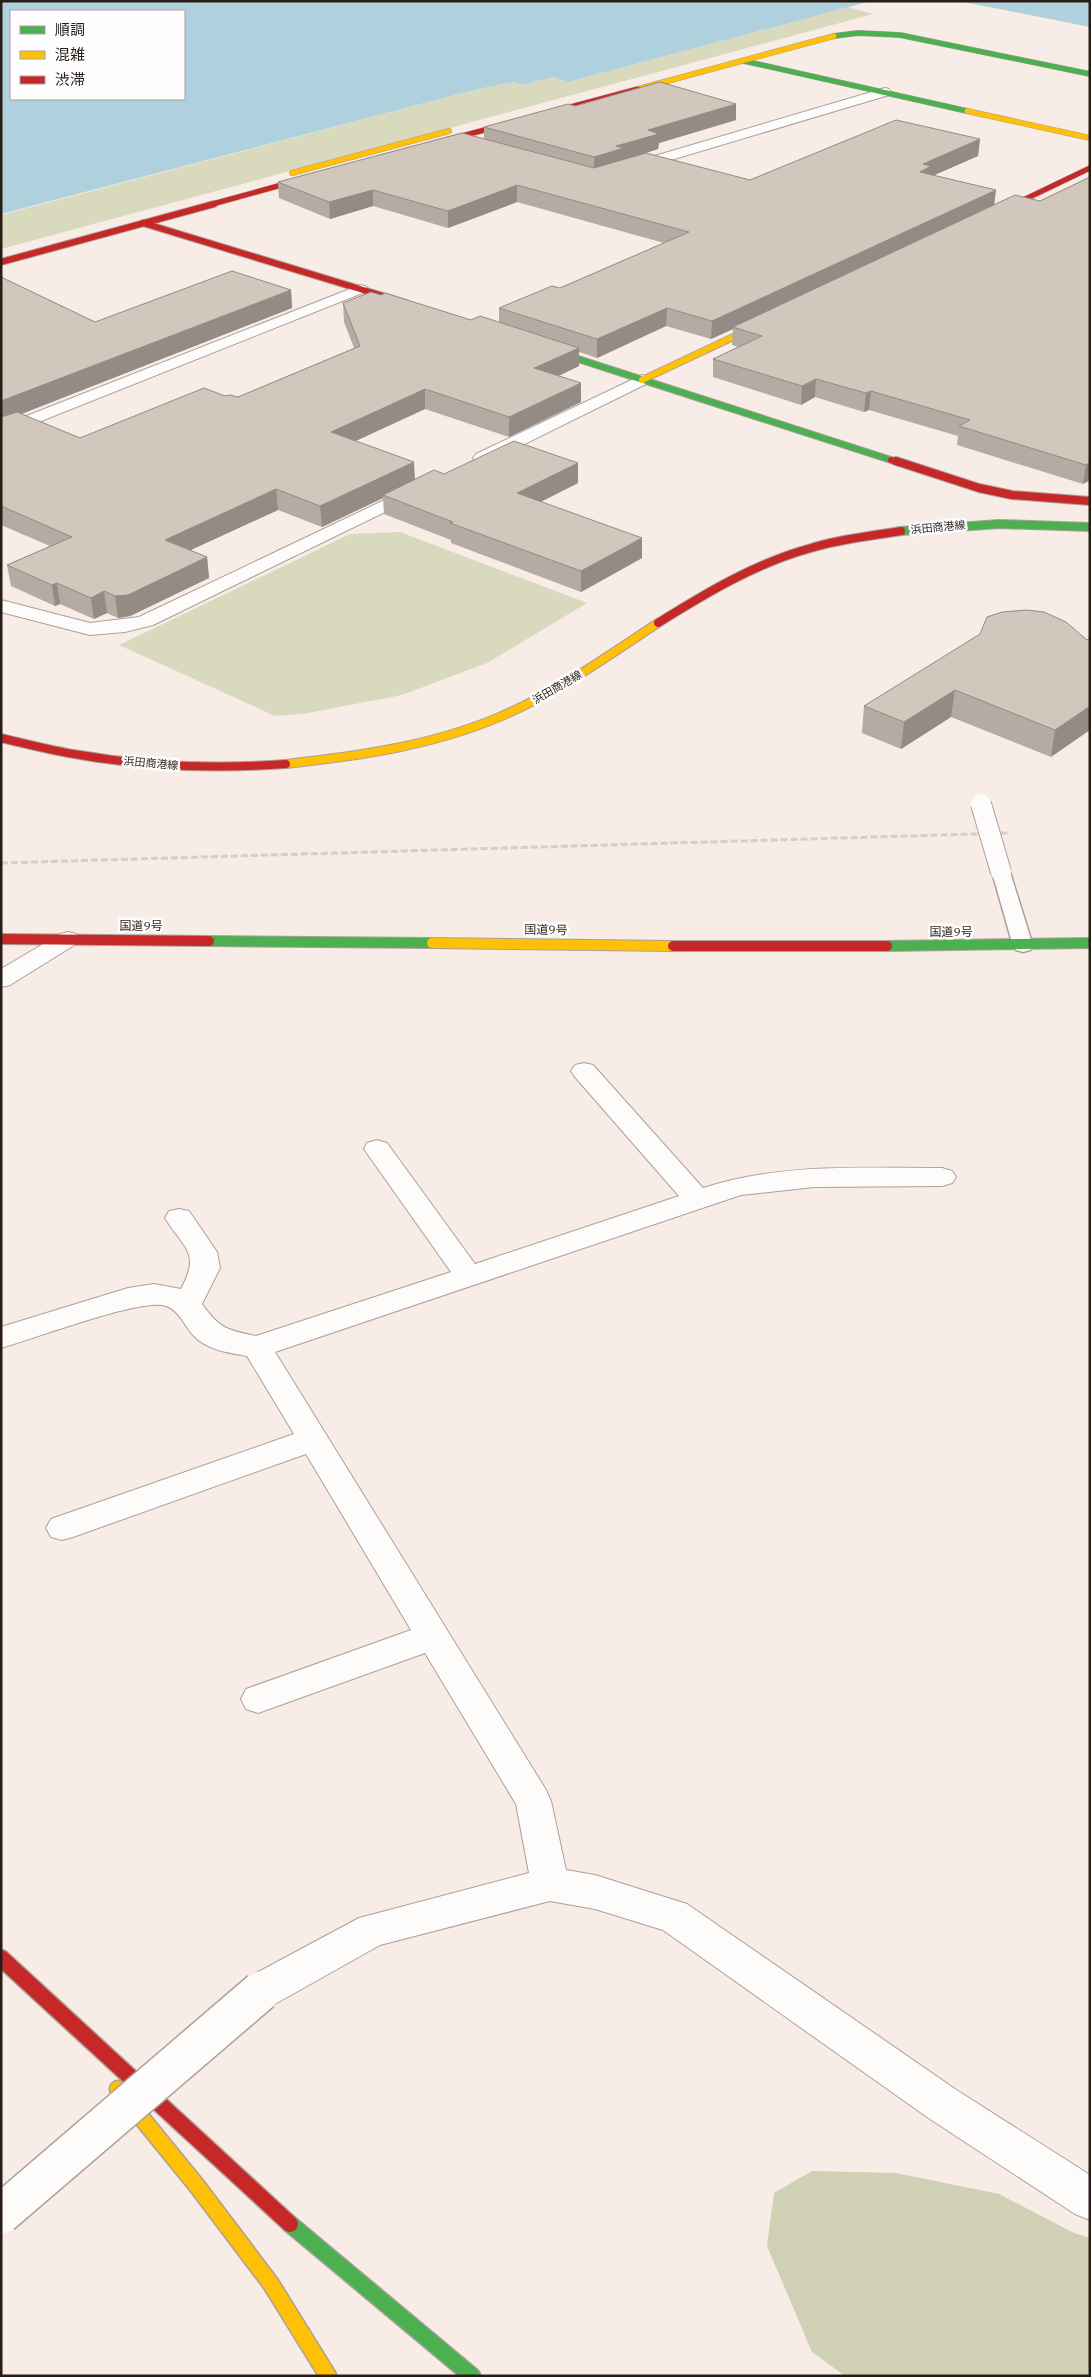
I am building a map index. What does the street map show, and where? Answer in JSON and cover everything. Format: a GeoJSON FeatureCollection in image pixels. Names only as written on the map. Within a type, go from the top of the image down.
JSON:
{"type":"FeatureCollection","features":[{"type":"Feature","properties":{"kind":"main road"},"geometry":{"type":"LineString","coordinates":[[1,251],[819,31],[860,27],[887,28],[927,34],[1090,67]]}},
{"type":"Feature","properties":{"kind":"main road"},"geometry":{"type":"LineString","coordinates":[[1,262],[838,34],[880,33],[922,39],[1090,74]]}},
{"type":"Feature","properties":{"kind":"main road"},"geometry":{"type":"LineString","coordinates":[[723,56],[1090,138]]}},
{"type":"Feature","properties":{"kind":"main road"},"geometry":{"type":"LineString","coordinates":[[982,219],[1090,168]]}},
{"type":"Feature","properties":{"kind":"main road"},"geometry":{"type":"LineString","coordinates":[[127,217],[416,307]]}},
{"type":"Feature","properties":{"kind":"main road"},"geometry":{"type":"LineString","coordinates":[[642,380],[776,316]]}},
{"type":"Feature","properties":{"kind":"main road"},"geometry":{"type":"LineString","coordinates":[[529,343],[979,488],[1012,495],[1090,501]]}},
{"type":"Feature","properties":{"kind":"main road","name":"浜田商港線"},"geometry":{"type":"LineString","coordinates":[[1,738],[91,757],[198,767],[299,764],[384,750],[473,727],[549,694],[671,614],[740,576],[806,550],[890,532],[957,524],[1035,522],[1090,527]]}},
{"type":"Feature","properties":{"kind":"main road","name":"国道9号"},"geometry":{"type":"LineString","coordinates":[[1,939],[351,941],[627,946],[1023,946],[1090,943]]}},
{"type":"Feature","properties":{"kind":"main road"},"geometry":{"type":"LineString","coordinates":[[1,1958],[39,1991],[272,2209],[472,2376]]}},
{"type":"Feature","properties":{"kind":"main road"},"geometry":{"type":"LineString","coordinates":[[39,1991],[100,2066]]}},
{"type":"Feature","properties":{"kind":"main road"},"geometry":{"type":"LineString","coordinates":[[112,2081],[197,2186],[271,2284],[328,2376]]}},
{"type":"Feature","properties":{"kind":"street"},"geometry":{"type":"LineString","coordinates":[[612,173],[885,92]]}},
{"type":"Feature","properties":{"kind":"street"},"geometry":{"type":"LineString","coordinates":[[436,134],[477,147]]}},
{"type":"Feature","properties":{"kind":"street"},"geometry":{"type":"LineString","coordinates":[[1,432],[360,288]]}},
{"type":"Feature","properties":{"kind":"street"},"geometry":{"type":"LineString","coordinates":[[465,466],[642,380]]}},
{"type":"Feature","properties":{"kind":"street"},"geometry":{"type":"LineString","coordinates":[[1,606],[90,629],[125,626],[146,621],[430,483]]}},
{"type":"Feature","properties":{"kind":"street"},"geometry":{"type":"LineString","coordinates":[[1,980],[68,939]]}},
{"type":"Feature","properties":{"kind":"street"},"geometry":{"type":"LineString","coordinates":[[584,1071],[698,1200]]}},
{"type":"Feature","properties":{"kind":"street"},"geometry":{"type":"LineString","coordinates":[[377,1149],[469,1276]]}},
{"type":"Feature","properties":{"kind":"street"},"geometry":{"type":"LineString","coordinates":[[1,1338],[145,1294],[163,1294],[177,1298],[188,1306],[204,1329],[213,1336],[257,1347],[738,1186],[778,1180],[942,1178]]}},
{"type":"Feature","properties":{"kind":"street"},"geometry":{"type":"LineString","coordinates":[[179,1218],[205,1254],[208,1264],[188,1306]]}},
{"type":"Feature","properties":{"kind":"street"},"geometry":{"type":"LineString","coordinates":[[257,1347],[533,1801],[550,1884]]}},
{"type":"Feature","properties":{"kind":"street"},"geometry":{"type":"LineString","coordinates":[[62,1528],[313,1439]]}},
{"type":"Feature","properties":{"kind":"street"},"geometry":{"type":"LineString","coordinates":[[258,1699],[433,1636]]}},
{"type":"Feature","properties":{"kind":"street"},"geometry":{"type":"LineString","coordinates":[[1,2214],[261,1991],[372,1930],[550,1884],[595,1892],[674,1916],[941,2103],[1090,2199]]}},
{"type":"Feature","properties":{"kind":"lane"},"geometry":{"type":"LineString","coordinates":[[981,804],[1023,946]]}},
{"type":"Feature","properties":{"kind":"green space"},"geometry":{"type":"Polygon","coordinates":[[[848,7],[873,14],[1,249],[1,215],[478,89],[514,82],[524,85],[553,77],[568,82],[848,7]]]}},
{"type":"Feature","properties":{"kind":"green space"},"geometry":{"type":"Polygon","coordinates":[[[400,532],[587,603],[487,663],[402,695],[308,713],[275,716],[119,645],[350,534],[400,532]]]}},
{"type":"Feature","properties":{"kind":"green space"},"geometry":{"type":"Polygon","coordinates":[[[812,2171],[896,2173],[999,2194],[1074,2233],[1090,2238],[1090,2376],[845,2376],[812,2352],[767,2246],[774,2193],[812,2171]]]}},
{"type":"Feature","properties":{"kind":"water"},"geometry":{"type":"Polygon","coordinates":[[[1,1],[871,1],[568,82],[553,77],[523,85],[514,82],[478,89],[1,214],[1,1]]]}},
{"type":"Feature","properties":{"kind":"water"},"geometry":{"type":"Polygon","coordinates":[[[959,1],[1090,1],[1090,27],[959,1]]]}},
{"type":"Feature","properties":{"kind":"building"},"geometry":{"type":"Polygon","coordinates":[[[660,82],[736,104],[648,130],[659,134],[616,146],[624,148],[594,157],[484,127],[568,104],[575,106],[660,82]]]}},
{"type":"Feature","properties":{"kind":"building"},"geometry":{"type":"Polygon","coordinates":[[[896,120],[980,139],[923,164],[931,166],[920,172],[996,190],[712,321],[667,308],[597,339],[499,308],[552,286],[560,288],[689,232],[517,185],[448,211],[373,190],[329,202],[278,182],[462,133],[594,168],[646,153],[750,180],[896,120]]]}},
{"type":"Feature","properties":{"kind":"building"},"geometry":{"type":"Polygon","coordinates":[[[1090,177],[1090,462],[1086,465],[959,426],[970,420],[871,391],[866,393],[816,379],[802,386],[713,359],[762,336],[733,327],[1015,195],[1040,201],[1090,177]]]}},
{"type":"Feature","properties":{"kind":"building"},"geometry":{"type":"Polygon","coordinates":[[[232,271],[291,290],[1,401],[1,277],[95,322],[232,271]]]}},
{"type":"Feature","properties":{"kind":"building"},"geometry":{"type":"Polygon","coordinates":[[[371,292],[381,295],[385,293],[471,320],[480,316],[579,348],[534,368],[581,383],[509,417],[425,389],[331,432],[414,462],[320,506],[276,489],[165,540],[207,557],[128,595],[115,596],[104,591],[91,598],[57,583],[52,585],[7,565],[72,537],[1,506],[1,417],[17,412],[80,438],[204,388],[225,396],[238,397],[360,346],[343,303],[371,292]]]}},
{"type":"Feature","properties":{"kind":"building"},"geometry":{"type":"Polygon","coordinates":[[[514,441],[578,463],[517,493],[642,538],[581,571],[450,523],[453,522],[383,495],[434,470],[444,474],[514,441]]]}},
{"type":"Feature","properties":{"kind":"building"},"geometry":{"type":"Polygon","coordinates":[[[1027,610],[1044,612],[1066,622],[1087,640],[1090,638],[1090,706],[1055,730],[955,690],[904,722],[864,706],[980,634],[987,617],[1002,612],[1027,610]]]}},
{"type":"Feature","properties":{"kind":"railway"},"geometry":{"type":"LineString","coordinates":[[1,863],[1009,833]]}},
{"type":"Feature","properties":{"kind":"traffic: fast"},"geometry":{"type":"LineString","coordinates":[[834,36],[858,33],[900,35],[1090,74]]}},
{"type":"Feature","properties":{"kind":"traffic: fast"},"geometry":{"type":"LineString","coordinates":[[744,61],[967,111]]}},
{"type":"Feature","properties":{"kind":"traffic: fast"},"geometry":{"type":"LineString","coordinates":[[544,348],[891,460]]}},
{"type":"Feature","properties":{"kind":"traffic: fast"},"geometry":{"type":"LineString","coordinates":[[901,531],[999,524],[1090,527]]}},
{"type":"Feature","properties":{"kind":"traffic: fast"},"geometry":{"type":"LineString","coordinates":[[209,941],[432,943]]}},
{"type":"Feature","properties":{"kind":"traffic: fast"},"geometry":{"type":"LineString","coordinates":[[887,946],[1090,943]]}},
{"type":"Feature","properties":{"kind":"traffic: fast"},"geometry":{"type":"LineString","coordinates":[[290,2224],[472,2376]]}},
{"type":"Feature","properties":{"kind":"traffic: slow"},"geometry":{"type":"LineString","coordinates":[[638,89],[834,36]]}},
{"type":"Feature","properties":{"kind":"traffic: slow"},"geometry":{"type":"LineString","coordinates":[[967,111],[1090,138]]}},
{"type":"Feature","properties":{"kind":"traffic: slow"},"geometry":{"type":"LineString","coordinates":[[292,173],[449,131]]}},
{"type":"Feature","properties":{"kind":"traffic: slow"},"geometry":{"type":"LineString","coordinates":[[642,380],[765,322]]}},
{"type":"Feature","properties":{"kind":"traffic: slow"},"geometry":{"type":"LineString","coordinates":[[286,764],[378,751],[439,738],[468,729],[525,705],[559,686],[658,623]]}},
{"type":"Feature","properties":{"kind":"traffic: slow"},"geometry":{"type":"LineString","coordinates":[[432,943],[673,946]]}},
{"type":"Feature","properties":{"kind":"traffic: slow"},"geometry":{"type":"LineString","coordinates":[[118,2089],[197,2186],[271,2284],[328,2376]]}},
{"type":"Feature","properties":{"kind":"traffic: jam"},"geometry":{"type":"LineString","coordinates":[[432,144],[638,89]]}},
{"type":"Feature","properties":{"kind":"traffic: jam"},"geometry":{"type":"LineString","coordinates":[[994,214],[1090,168]]}},
{"type":"Feature","properties":{"kind":"traffic: jam"},"geometry":{"type":"LineString","coordinates":[[1,262],[314,176]]}},
{"type":"Feature","properties":{"kind":"traffic: jam"},"geometry":{"type":"LineString","coordinates":[[143,223],[406,303]]}},
{"type":"Feature","properties":{"kind":"traffic: jam"},"geometry":{"type":"LineString","coordinates":[[891,460],[979,488],[1012,495],[1090,501]]}},
{"type":"Feature","properties":{"kind":"traffic: jam"},"geometry":{"type":"LineString","coordinates":[[658,623],[750,571],[790,555],[810,548],[855,538],[901,531]]}},
{"type":"Feature","properties":{"kind":"traffic: jam"},"geometry":{"type":"LineString","coordinates":[[1,738],[57,751],[139,763],[213,767],[286,764]]}},
{"type":"Feature","properties":{"kind":"traffic: jam"},"geometry":{"type":"LineString","coordinates":[[1,939],[209,941]]}},
{"type":"Feature","properties":{"kind":"traffic: jam"},"geometry":{"type":"LineString","coordinates":[[673,946],[887,946]]}},
{"type":"Feature","properties":{"kind":"traffic: jam"},"geometry":{"type":"LineString","coordinates":[[1,1958],[290,2224]]}}]}
